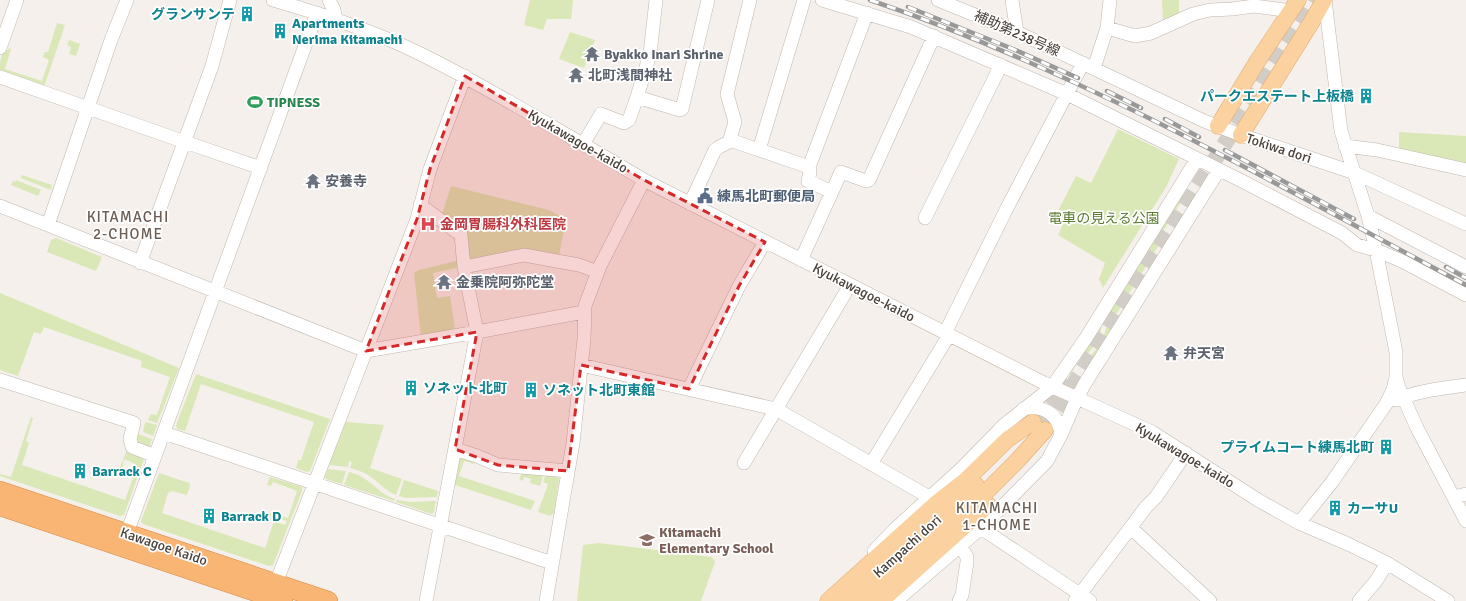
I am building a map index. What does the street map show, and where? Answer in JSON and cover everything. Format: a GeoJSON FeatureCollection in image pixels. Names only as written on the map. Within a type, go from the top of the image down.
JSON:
{"type":"FeatureCollection","features":[{"type":"Feature","properties":{"kind":"highway","name":"Kawagoe Kaido"},"geometry":{"type":"LineString","coordinates":[[0,491],[283,601]]}},
{"type":"Feature","properties":{"kind":"highway","name":"Kawagoe Kaido"},"geometry":{"type":"LineString","coordinates":[[0,506],[276,583],[328,601]]}},
{"type":"Feature","properties":{"kind":"main road"},"geometry":{"type":"LineString","coordinates":[[1241,135],[1324,0]]}},
{"type":"Feature","properties":{"kind":"main road"},"geometry":{"type":"LineString","coordinates":[[1218,126],[1294,5]]}},
{"type":"Feature","properties":{"kind":"main road"},"geometry":{"type":"LineString","coordinates":[[881,601],[984,510],[1036,456],[1039,426]]}},
{"type":"Feature","properties":{"kind":"main road","name":"Kampachi dori"},"geometry":{"type":"LineString","coordinates":[[828,601],[843,596],[975,485],[1009,451],[1039,426]]}},
{"type":"Feature","properties":{"kind":"main road","name":"Kampachi dori"},"geometry":{"type":"LineString","coordinates":[[864,601],[984,494],[1018,460],[1039,426]]}},
{"type":"Feature","properties":{"kind":"street"},"geometry":{"type":"LineString","coordinates":[[0,48],[17,0]]}},
{"type":"Feature","properties":{"kind":"street"},"geometry":{"type":"LineString","coordinates":[[48,225],[111,40],[127,0]]}},
{"type":"Feature","properties":{"kind":"street"},"geometry":{"type":"LineString","coordinates":[[140,262],[212,66],[230,0]]}},
{"type":"Feature","properties":{"kind":"street","name":"Kyukawagoe-kaido"},"geometry":{"type":"LineString","coordinates":[[273,0],[317,13],[397,43],[465,76],[644,180],[690,204],[1052,387],[1152,432],[1258,500],[1299,523],[1387,563],[1448,601]]}},
{"type":"Feature","properties":{"kind":"street"},"geometry":{"type":"LineString","coordinates":[[329,0],[334,10],[336,20]]}},
{"type":"Feature","properties":{"kind":"street"},"geometry":{"type":"LineString","coordinates":[[583,144],[601,114],[624,123],[628,121],[650,54],[656,0]]}},
{"type":"Feature","properties":{"kind":"street"},"geometry":{"type":"LineString","coordinates":[[637,97],[680,110],[682,109],[708,0]]}},
{"type":"Feature","properties":{"kind":"street"},"geometry":{"type":"LineString","coordinates":[[690,204],[715,150],[728,143],[730,140],[735,121],[727,95],[750,0]]}},
{"type":"Feature","properties":{"kind":"street"},"geometry":{"type":"LineString","coordinates":[[759,150],[804,0]]}},
{"type":"Feature","properties":{"kind":"street"},"geometry":{"type":"LineString","coordinates":[[822,0],[867,13],[934,36],[1067,94],[1342,233],[1357,244],[1404,262],[1466,295]]}},
{"type":"Feature","properties":{"kind":"street","name":"補助第238号線"},"geometry":{"type":"LineString","coordinates":[[938,0],[1017,32],[1089,66]]}},
{"type":"Feature","properties":{"kind":"street"},"geometry":{"type":"LineString","coordinates":[[1012,0],[1017,32]]}},
{"type":"Feature","properties":{"kind":"street"},"geometry":{"type":"LineString","coordinates":[[871,464],[947,334],[1007,208],[1067,94],[1089,66],[1107,28],[1110,0]]}},
{"type":"Feature","properties":{"kind":"street"},"geometry":{"type":"LineString","coordinates":[[1299,523],[1332,482],[1386,404],[1394,390],[1396,377],[1396,352],[1376,250],[1368,216],[1355,173],[1340,131],[1324,0]]}},
{"type":"Feature","properties":{"kind":"street"},"geometry":{"type":"LineString","coordinates":[[1107,28],[1135,36],[1151,33],[1193,14],[1210,10],[1254,6],[1294,5]]}},
{"type":"Feature","properties":{"kind":"street"},"geometry":{"type":"LineString","coordinates":[[125,540],[317,13]]}},
{"type":"Feature","properties":{"kind":"street"},"geometry":{"type":"LineString","coordinates":[[832,192],[808,181],[810,172],[809,167],[867,13]]}},
{"type":"Feature","properties":{"kind":"street"},"geometry":{"type":"LineString","coordinates":[[801,260],[841,172],[866,181],[870,180],[934,36]]}},
{"type":"Feature","properties":{"kind":"street"},"geometry":{"type":"LineString","coordinates":[[925,218],[1001,65]]}},
{"type":"Feature","properties":{"kind":"street","name":"Tokiwa dori"},"geometry":{"type":"LineString","coordinates":[[1089,66],[1204,121],[1355,173],[1466,224]]}},
{"type":"Feature","properties":{"kind":"street"},"geometry":{"type":"LineString","coordinates":[[276,583],[417,219],[430,169],[465,76]]}},
{"type":"Feature","properties":{"kind":"street"},"geometry":{"type":"LineString","coordinates":[[0,78],[261,168]]}},
{"type":"Feature","properties":{"kind":"street"},"geometry":{"type":"LineString","coordinates":[[730,140],[809,167]]}},
{"type":"Feature","properties":{"kind":"street"},"geometry":{"type":"LineString","coordinates":[[1345,146],[1377,150],[1466,170]]}},
{"type":"Feature","properties":{"kind":"street"},"geometry":{"type":"LineString","coordinates":[[843,596],[894,530],[962,468],[1004,424],[1052,387],[1086,338],[1197,159]]}},
{"type":"Feature","properties":{"kind":"street"},"geometry":{"type":"LineString","coordinates":[[896,601],[981,528],[1047,461],[1077,398],[1219,170]]}},
{"type":"Feature","properties":{"kind":"street"},"geometry":{"type":"LineString","coordinates":[[546,601],[568,472],[584,339],[584,312],[586,301],[598,272],[644,180]]}},
{"type":"Feature","properties":{"kind":"street"},"geometry":{"type":"LineString","coordinates":[[420,205],[461,235],[464,268],[477,332],[426,601]]}},
{"type":"Feature","properties":{"kind":"street"},"geometry":{"type":"LineString","coordinates":[[0,206],[366,351],[584,312]]}},
{"type":"Feature","properties":{"kind":"street"},"geometry":{"type":"LineString","coordinates":[[1368,216],[1466,267]]}},
{"type":"Feature","properties":{"kind":"street"},"geometry":{"type":"LineString","coordinates":[[689,389],[738,286],[765,242]]}},
{"type":"Feature","properties":{"kind":"street"},"geometry":{"type":"LineString","coordinates":[[464,268],[524,255],[579,265],[598,272]]}},
{"type":"Feature","properties":{"kind":"street"},"geometry":{"type":"LineString","coordinates":[[744,463],[850,285]]}},
{"type":"Feature","properties":{"kind":"street"},"geometry":{"type":"LineString","coordinates":[[581,365],[776,409],[929,497]]}},
{"type":"Feature","properties":{"kind":"street"},"geometry":{"type":"LineString","coordinates":[[1396,377],[1418,428],[1460,495],[1466,521]]}},
{"type":"Feature","properties":{"kind":"street"},"geometry":{"type":"LineString","coordinates":[[0,380],[134,423],[130,439],[132,446],[155,456]]}},
{"type":"Feature","properties":{"kind":"street"},"geometry":{"type":"LineString","coordinates":[[1386,404],[1403,396],[1466,385]]}},
{"type":"Feature","properties":{"kind":"street"},"geometry":{"type":"LineString","coordinates":[[1023,409],[1034,407],[1053,415],[1058,420],[1061,434]]}},
{"type":"Feature","properties":{"kind":"street"},"geometry":{"type":"LineString","coordinates":[[164,433],[552,563]]}},
{"type":"Feature","properties":{"kind":"street"},"geometry":{"type":"LineString","coordinates":[[455,449],[498,465],[568,472]]}},
{"type":"Feature","properties":{"kind":"street"},"geometry":{"type":"LineString","coordinates":[[981,528],[1082,599],[1131,528],[1146,507],[1156,497],[1186,453]]}},
{"type":"Feature","properties":{"kind":"street"},"geometry":{"type":"LineString","coordinates":[[1131,528],[1210,601]]}},
{"type":"Feature","properties":{"kind":"street"},"geometry":{"type":"LineString","coordinates":[[959,601],[962,595],[967,562],[967,557],[960,545]]}},
{"type":"Feature","properties":{"kind":"street"},"geometry":{"type":"LineString","coordinates":[[1359,601],[1376,581],[1387,563]]}},
{"type":"Feature","properties":{"kind":"highlighted area"},"geometry":{"type":"Polygon","coordinates":[[[465,76],[644,180],[765,242],[739,286],[689,389],[581,365],[568,471],[498,465],[455,449],[477,332],[366,351],[417,219],[430,169],[465,76]]]}},
{"type":"Feature","properties":{"kind":"green space"},"geometry":{"type":"Polygon","coordinates":[[[530,0],[573,0],[571,19],[547,19],[543,30],[524,25],[530,0]]]}},
{"type":"Feature","properties":{"kind":"green space"},"geometry":{"type":"Polygon","coordinates":[[[1162,0],[1179,0],[1179,14],[1163,23],[1162,0]]]}},
{"type":"Feature","properties":{"kind":"green space"},"geometry":{"type":"Polygon","coordinates":[[[57,23],[65,25],[44,87],[0,72],[2,54],[9,48],[11,49],[5,69],[42,81],[49,60],[43,57],[45,52],[48,52],[57,23]]]}},
{"type":"Feature","properties":{"kind":"green space"},"geometry":{"type":"Polygon","coordinates":[[[570,32],[595,40],[584,68],[559,59],[570,32]]]}},
{"type":"Feature","properties":{"kind":"green space"},"geometry":{"type":"Polygon","coordinates":[[[69,40],[80,44],[76,56],[69,54],[71,47],[67,45],[69,40]]]}},
{"type":"Feature","properties":{"kind":"green space","name":"電車の見える公園"},"geometry":{"type":"Polygon","coordinates":[[[1118,129],[1179,159],[1166,187],[1103,288],[1099,279],[1105,263],[1058,235],[1067,216],[1058,211],[1076,176],[1091,183],[1118,129]]]}},
{"type":"Feature","properties":{"kind":"green space"},"geometry":{"type":"Polygon","coordinates":[[[1399,132],[1466,136],[1466,167],[1399,151],[1399,132]]]}},
{"type":"Feature","properties":{"kind":"green space"},"geometry":{"type":"Polygon","coordinates":[[[22,175],[52,185],[51,190],[21,178],[22,175]]]}},
{"type":"Feature","properties":{"kind":"green space"},"geometry":{"type":"Polygon","coordinates":[[[16,180],[41,190],[38,196],[11,185],[13,181],[15,182],[16,180]]]}},
{"type":"Feature","properties":{"kind":"green space"},"geometry":{"type":"Polygon","coordinates":[[[451,186],[549,210],[566,219],[559,256],[472,260],[468,258],[442,214],[451,186]]]}},
{"type":"Feature","properties":{"kind":"green space"},"geometry":{"type":"Polygon","coordinates":[[[1180,194],[1184,197],[1156,243],[1159,245],[1117,313],[1103,323],[1100,340],[1087,354],[1084,352],[1070,375],[1068,373],[1180,194]]]}},
{"type":"Feature","properties":{"kind":"green space"},"geometry":{"type":"Polygon","coordinates":[[[56,238],[102,257],[96,271],[47,252],[51,240],[56,238]]]}},
{"type":"Feature","properties":{"kind":"green space"},"geometry":{"type":"Polygon","coordinates":[[[460,260],[461,267],[433,273],[437,298],[450,296],[455,329],[453,331],[421,337],[414,273],[419,270],[460,260]]]}},
{"type":"Feature","properties":{"kind":"green space"},"geometry":{"type":"Polygon","coordinates":[[[0,293],[179,368],[157,423],[148,420],[151,414],[157,415],[170,377],[141,367],[142,361],[44,327],[41,334],[34,332],[18,376],[0,370],[0,293]]]}},
{"type":"Feature","properties":{"kind":"green space"},"geometry":{"type":"Polygon","coordinates":[[[1126,305],[1129,306],[1082,380],[1080,379],[1094,358],[1091,356],[1092,354],[1102,343],[1107,325],[1118,317],[1126,305]]]}},
{"type":"Feature","properties":{"kind":"green space"},"geometry":{"type":"Polygon","coordinates":[[[196,374],[330,419],[310,471],[307,472],[296,468],[298,460],[301,460],[314,422],[201,384],[185,431],[177,429],[176,425],[196,374]]]}},
{"type":"Feature","properties":{"kind":"green space"},"geometry":{"type":"Polygon","coordinates":[[[31,417],[33,418],[26,441],[29,443],[22,465],[125,500],[133,478],[131,477],[136,464],[124,459],[122,471],[119,470],[126,452],[144,459],[124,515],[120,516],[0,476],[0,474],[11,477],[31,417]]]}},
{"type":"Feature","properties":{"kind":"green space"},"geometry":{"type":"Polygon","coordinates":[[[146,422],[157,425],[153,436],[143,432],[146,422]]]}},
{"type":"Feature","properties":{"kind":"green space"},"geometry":{"type":"Polygon","coordinates":[[[346,422],[384,425],[370,468],[402,479],[396,495],[361,471],[350,468],[352,462],[349,461],[348,467],[329,465],[346,422]]]}},
{"type":"Feature","properties":{"kind":"green space"},"geometry":{"type":"Polygon","coordinates":[[[138,434],[152,439],[149,448],[138,442],[138,434]]]}},
{"type":"Feature","properties":{"kind":"green space"},"geometry":{"type":"Polygon","coordinates":[[[464,455],[476,460],[474,464],[464,461],[459,476],[535,501],[531,510],[452,484],[457,458],[464,455]]]}},
{"type":"Feature","properties":{"kind":"green space"},"geometry":{"type":"Polygon","coordinates":[[[328,469],[346,471],[342,484],[326,479],[325,477],[328,469]]]}},
{"type":"Feature","properties":{"kind":"green space"},"geometry":{"type":"Polygon","coordinates":[[[349,472],[363,477],[383,493],[395,499],[394,501],[344,485],[349,472]]]}},
{"type":"Feature","properties":{"kind":"green space"},"geometry":{"type":"Polygon","coordinates":[[[159,473],[189,483],[190,486],[187,495],[172,491],[168,493],[162,513],[265,548],[274,521],[285,525],[287,521],[262,513],[264,511],[288,518],[297,491],[273,482],[271,486],[267,485],[270,477],[302,487],[302,491],[273,565],[269,566],[143,524],[141,521],[159,473]]]}},
{"type":"Feature","properties":{"kind":"green space"},"geometry":{"type":"Polygon","coordinates":[[[522,473],[544,473],[540,486],[530,483],[531,479],[524,477],[523,481],[519,479],[522,473]]]}},
{"type":"Feature","properties":{"kind":"green space"},"geometry":{"type":"Polygon","coordinates":[[[546,474],[555,474],[559,479],[554,513],[550,516],[538,512],[548,484],[543,482],[546,474]]]}},
{"type":"Feature","properties":{"kind":"green space"},"geometry":{"type":"Polygon","coordinates":[[[404,480],[438,491],[437,497],[406,498],[399,496],[404,480]]]}},
{"type":"Feature","properties":{"kind":"green space"},"geometry":{"type":"Polygon","coordinates":[[[397,500],[410,502],[436,501],[434,512],[432,514],[396,502],[397,500]]]}},
{"type":"Feature","properties":{"kind":"green space"},"geometry":{"type":"Polygon","coordinates":[[[599,543],[712,557],[715,562],[701,601],[577,601],[583,545],[599,543]]]}},
{"type":"Feature","properties":{"kind":"tunnel"},"geometry":{"type":"LineString","coordinates":[[1045,430],[1315,0]]}},
{"type":"Feature","properties":{"kind":"tunnel"},"geometry":{"type":"LineString","coordinates":[[1033,422],[1065,378]]}},
{"type":"Feature","properties":{"kind":"railway"},"geometry":{"type":"LineString","coordinates":[[870,0],[948,28],[1099,94],[1174,130],[1466,285]]}},
{"type":"Feature","properties":{"kind":"railway"},"geometry":{"type":"LineString","coordinates":[[908,7],[1013,49],[1078,78]]}},
{"type":"Feature","properties":{"kind":"railway"},"geometry":{"type":"LineString","coordinates":[[1107,91],[1141,108]]}},
{"type":"Feature","properties":{"kind":"railway"},"geometry":{"type":"LineString","coordinates":[[1165,119],[1199,137]]}},
{"type":"Feature","properties":{"kind":"railway"},"geometry":{"type":"LineString","coordinates":[[1225,150],[1354,219]]}},
{"type":"Feature","properties":{"kind":"railway"},"geometry":{"type":"LineString","coordinates":[[1446,267],[1466,278]]}},
{"type":"Feature","properties":{"kind":"place","name":"グランサンテ"},"geometry":{"type":"Point","coordinates":[247,14]}},
{"type":"Feature","properties":{"kind":"place","name":"Apartments Nerima Kitamachi"},"geometry":{"type":"Point","coordinates":[280,31]}},
{"type":"Feature","properties":{"kind":"place","name":"Byakko Inari Shrine"},"geometry":{"type":"Point","coordinates":[592,54]}},
{"type":"Feature","properties":{"kind":"place","name":"北町浅間神社"},"geometry":{"type":"Point","coordinates":[576,75]}},
{"type":"Feature","properties":{"kind":"place","name":"パークエステート上板橋"},"geometry":{"type":"Point","coordinates":[1366,96]}},
{"type":"Feature","properties":{"kind":"place","name":"TIPNESS"},"geometry":{"type":"Point","coordinates":[255,102]}},
{"type":"Feature","properties":{"kind":"place","name":"安養寺"},"geometry":{"type":"Point","coordinates":[313,181]}},
{"type":"Feature","properties":{"kind":"place","name":"練馬北町郵便局"},"geometry":{"type":"Point","coordinates":[705,196]}},
{"type":"Feature","properties":{"kind":"place","name":"金岡胃腸科外科医院"},"geometry":{"type":"Point","coordinates":[428,224]}},
{"type":"Feature","properties":{"kind":"place","name":"金乗院阿弥陀堂"},"geometry":{"type":"Point","coordinates":[444,282]}},
{"type":"Feature","properties":{"kind":"place","name":"弁天宮"},"geometry":{"type":"Point","coordinates":[1171,353]}},
{"type":"Feature","properties":{"kind":"place","name":"ソネット北町"},"geometry":{"type":"Point","coordinates":[411,388]}},
{"type":"Feature","properties":{"kind":"place","name":"ソネット北町東館"},"geometry":{"type":"Point","coordinates":[531,390]}},
{"type":"Feature","properties":{"kind":"place","name":"プライムコート練馬北町"},"geometry":{"type":"Point","coordinates":[1386,447]}},
{"type":"Feature","properties":{"kind":"place","name":"Barrack C"},"geometry":{"type":"Point","coordinates":[80,471]}},
{"type":"Feature","properties":{"kind":"place","name":"カーサU"},"geometry":{"type":"Point","coordinates":[1335,508]}},
{"type":"Feature","properties":{"kind":"place","name":"Barrack D"},"geometry":{"type":"Point","coordinates":[209,516]}},
{"type":"Feature","properties":{"kind":"place","name":"Kitamachi Elementary School"},"geometry":{"type":"Point","coordinates":[647,540]}},
{"type":"Feature","properties":{"kind":"district","name":"KITAMACHI 2-CHOME"},"geometry":{"type":"Point","coordinates":[128,226]}},
{"type":"Feature","properties":{"kind":"district","name":"KITAMACHI 1-CHOME"},"geometry":{"type":"Point","coordinates":[997,516]}}]}
